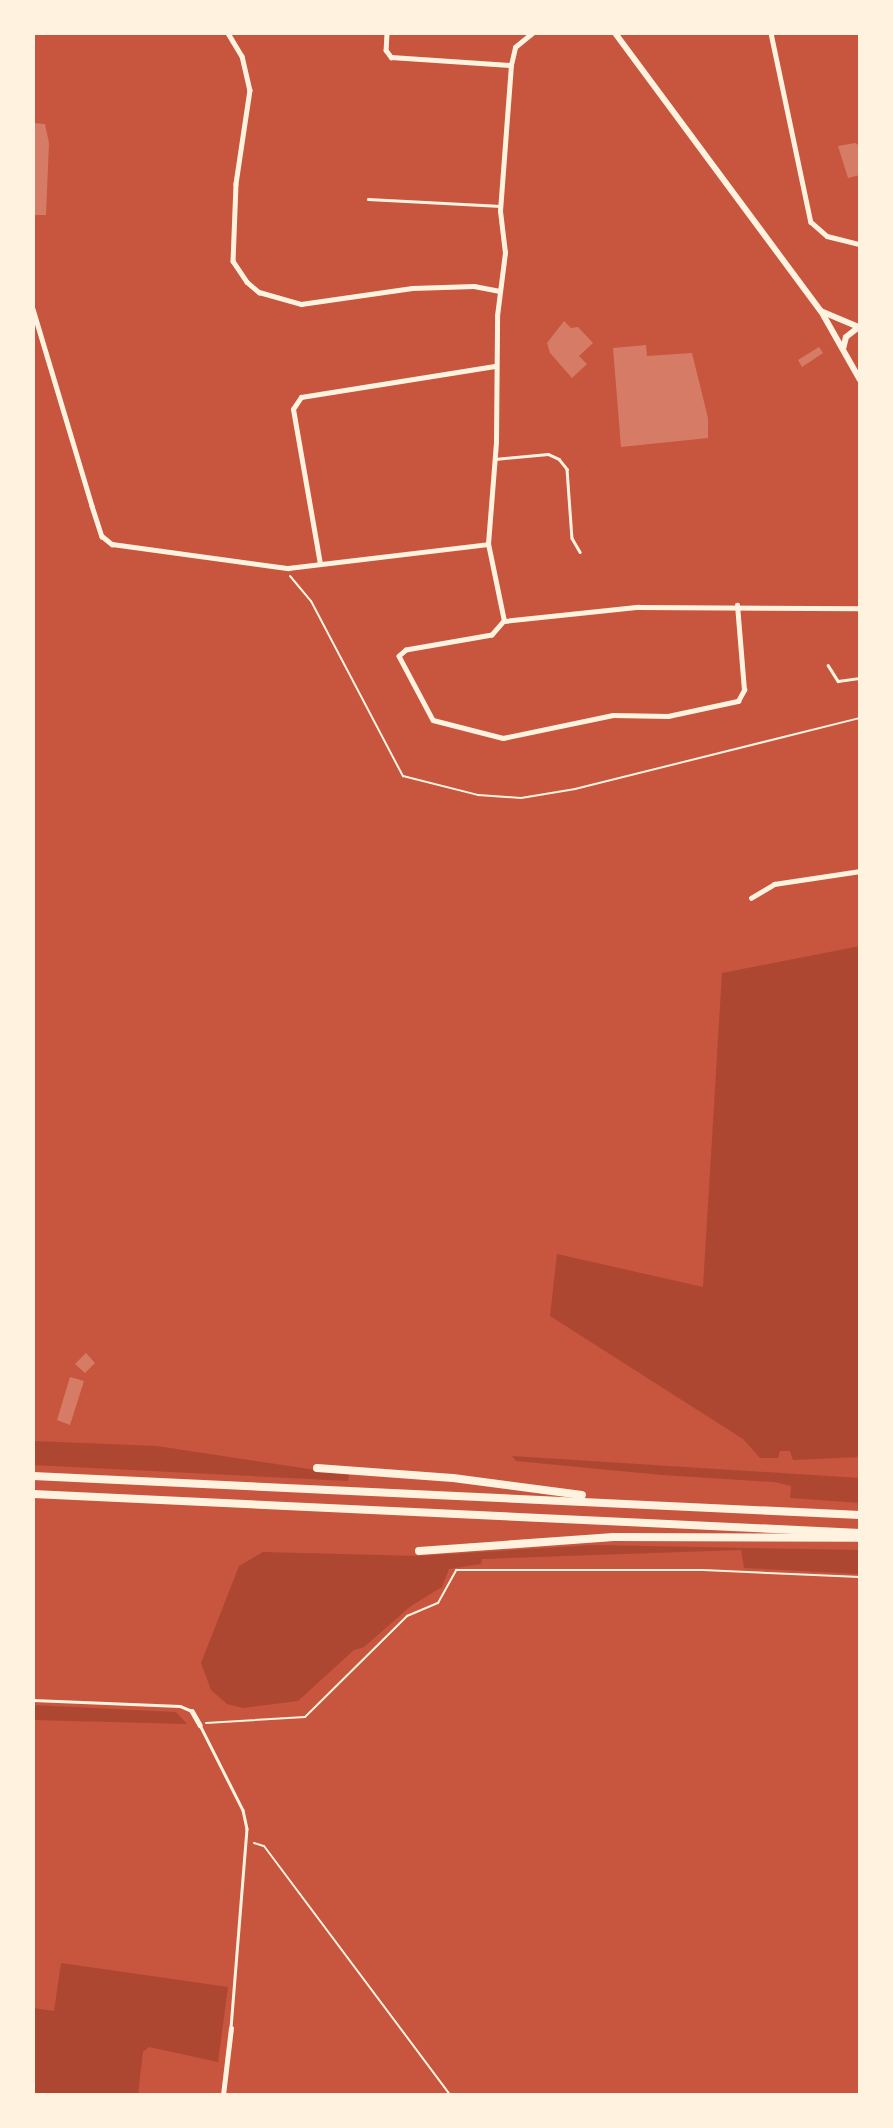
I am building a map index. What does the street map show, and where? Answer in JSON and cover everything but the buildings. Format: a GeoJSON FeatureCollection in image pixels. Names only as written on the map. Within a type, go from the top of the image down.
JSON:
{"type":"FeatureCollection","features":[{"type":"Feature","properties":{"kind":"highway"},"geometry":{"type":"LineString","coordinates":[[317,1468],[453,1478],[607,1500]]}},
{"type":"Feature","properties":{"kind":"highway"},"geometry":{"type":"LineString","coordinates":[[33,1476],[607,1500],[860,1515]]}},
{"type":"Feature","properties":{"kind":"highway"},"geometry":{"type":"LineString","coordinates":[[33,1494],[860,1536]]}},
{"type":"Feature","properties":{"kind":"highway"},"geometry":{"type":"LineString","coordinates":[[419,1551],[625,1537],[860,1536]]}},
{"type":"Feature","properties":{"kind":"main road"},"geometry":{"type":"LineString","coordinates":[[615,33],[821,311],[860,380]]}},
{"type":"Feature","properties":{"kind":"main road"},"geometry":{"type":"LineString","coordinates":[[821,311],[859,327],[846,337],[843,349]]}},
{"type":"Feature","properties":{"kind":"street"},"geometry":{"type":"LineString","coordinates":[[228,33],[242,56],[250,90],[236,184],[233,261],[247,282],[259,292],[301,304],[412,288],[474,286],[500,291]]}},
{"type":"Feature","properties":{"kind":"street"},"geometry":{"type":"LineString","coordinates":[[387,33],[386,50],[391,57],[511,65]]}},
{"type":"Feature","properties":{"kind":"street"},"geometry":{"type":"LineString","coordinates":[[504,621],[488,544],[495,459],[495,366],[505,253],[500,206],[511,65],[515,47],[532,33]]}},
{"type":"Feature","properties":{"kind":"street"},"geometry":{"type":"LineString","coordinates":[[771,33],[811,222],[827,236],[860,244]]}},
{"type":"Feature","properties":{"kind":"street"},"geometry":{"type":"LineString","coordinates":[[33,309],[95,516],[102,536],[112,544],[288,568],[488,544]]}},
{"type":"Feature","properties":{"kind":"street"},"geometry":{"type":"LineString","coordinates":[[320,564],[293,409],[301,397],[495,366]]}},
{"type":"Feature","properties":{"kind":"street"},"geometry":{"type":"LineString","coordinates":[[737,605],[744,690],[738,701],[668,716],[613,715],[503,738],[433,719],[399,656],[406,650],[492,635],[504,621],[638,607],[737,605],[860,608]]}},
{"type":"Feature","properties":{"kind":"street"},"geometry":{"type":"LineString","coordinates":[[751,898],[774,884],[860,871]]}},
{"type":"Feature","properties":{"kind":"street"},"geometry":{"type":"LineString","coordinates":[[192,1711],[200,1725]]}},
{"type":"Feature","properties":{"kind":"street"},"geometry":{"type":"LineString","coordinates":[[223,2095],[231,2028]]}},
{"type":"Feature","properties":{"kind":"lane"},"geometry":{"type":"LineString","coordinates":[[368,199],[500,206]]}},
{"type":"Feature","properties":{"kind":"lane"},"geometry":{"type":"LineString","coordinates":[[495,459],[548,454],[559,459],[567,469],[572,538],[580,552]]}},
{"type":"Feature","properties":{"kind":"lane"},"geometry":{"type":"LineString","coordinates":[[828,664],[838,681],[860,678]]}},
{"type":"Feature","properties":{"kind":"lane"},"geometry":{"type":"LineString","coordinates":[[33,1700],[180,1706],[192,1711]]}},
{"type":"Feature","properties":{"kind":"lane"},"geometry":{"type":"LineString","coordinates":[[200,1725],[243,1810],[249,1842],[231,2028]]}},
{"type":"Feature","properties":{"kind":"path"},"geometry":{"type":"LineString","coordinates":[[658,767],[860,719]]}},
{"type":"Feature","properties":{"kind":"path"},"geometry":{"type":"LineString","coordinates":[[200,1725],[306,1717],[407,1616],[438,1603],[456,1570],[703,1570],[860,1577]]}},
{"type":"Feature","properties":{"kind":"path"},"geometry":{"type":"LineString","coordinates":[[249,1842],[264,1846],[450,2095]]}},
{"type":"Feature","properties":{"kind":"shaded area"},"geometry":{"type":"Polygon","coordinates":[[[860,946],[860,1457],[793,1460],[790,1451],[780,1451],[778,1458],[760,1458],[743,1439],[550,1316],[557,1254],[703,1287],[722,973],[860,946]]]}},
{"type":"Feature","properties":{"kind":"shaded area"},"geometry":{"type":"Polygon","coordinates":[[[33,1441],[157,1446],[349,1475],[348,1481],[33,1465],[33,1441]]]}},
{"type":"Feature","properties":{"kind":"shaded area"},"geometry":{"type":"Polygon","coordinates":[[[512,1456],[860,1478],[860,1503],[790,1498],[791,1486],[774,1482],[662,1475],[516,1461],[512,1456]]]}},
{"type":"Feature","properties":{"kind":"shaded area"},"geometry":{"type":"Polygon","coordinates":[[[593,1545],[860,1550],[860,1574],[744,1568],[741,1550],[482,1559],[481,1564],[449,1569],[442,1587],[411,1606],[364,1647],[354,1650],[298,1701],[243,1708],[227,1704],[211,1690],[201,1663],[239,1566],[263,1552],[419,1556],[593,1545]]]}},
{"type":"Feature","properties":{"kind":"shaded area"},"geometry":{"type":"Polygon","coordinates":[[[33,1705],[176,1712],[187,1724],[33,1720],[33,1705]]]}},
{"type":"Feature","properties":{"kind":"shaded area"},"geometry":{"type":"Polygon","coordinates":[[[61,1963],[228,1987],[218,2062],[149,2047],[143,2052],[138,2095],[33,2095],[33,2008],[54,2011],[61,1963]]]}}]}
